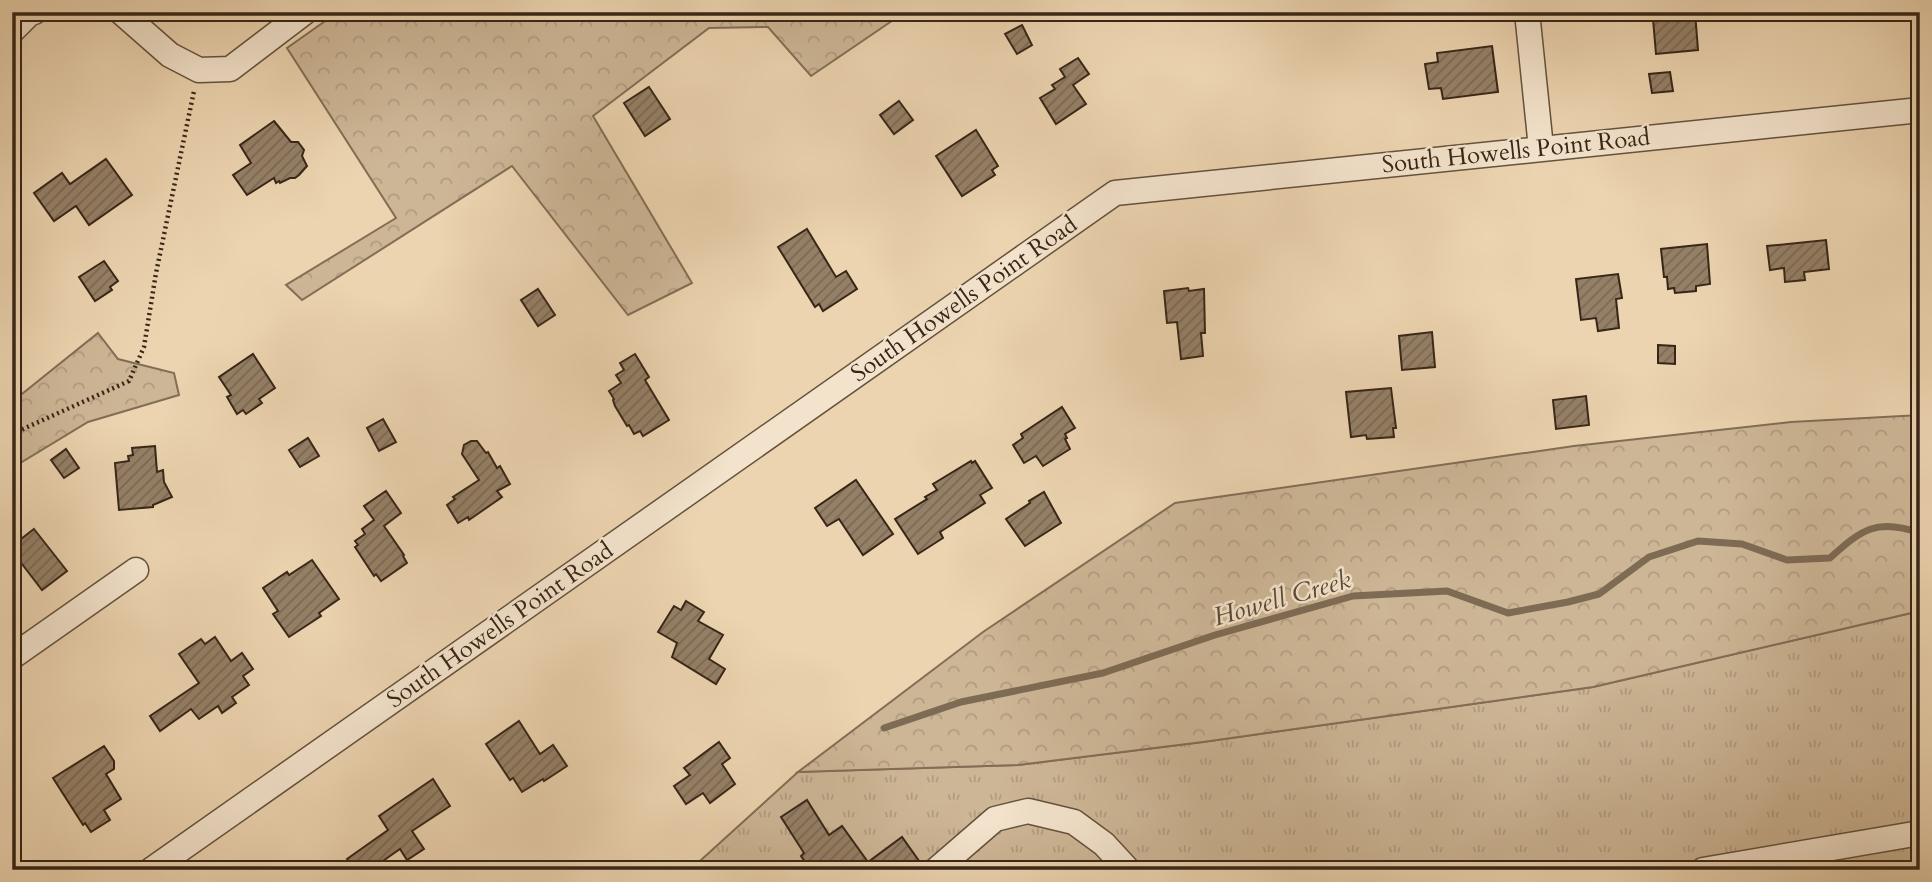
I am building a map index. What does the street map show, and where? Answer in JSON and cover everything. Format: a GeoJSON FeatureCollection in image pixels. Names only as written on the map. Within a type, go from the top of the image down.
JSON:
{"type":"FeatureCollection","features":[{"type":"Feature","properties":{"kind":"street"},"geometry":{"type":"LineString","coordinates":[[12,31],[34,12]]}},
{"type":"Feature","properties":{"kind":"street"},"geometry":{"type":"LineString","coordinates":[[121,12],[170,55],[199,70],[230,69],[305,12]]}},
{"type":"Feature","properties":{"kind":"street"},"geometry":{"type":"LineString","coordinates":[[1527,12],[1541,148]]}},
{"type":"Feature","properties":{"kind":"street","name":"South Howells Point Road"},"geometry":{"type":"LineString","coordinates":[[151,870],[1115,193],[1920,110]]}},
{"type":"Feature","properties":{"kind":"street"},"geometry":{"type":"LineString","coordinates":[[12,657],[135,570]]}},
{"type":"Feature","properties":{"kind":"street"},"geometry":{"type":"LineString","coordinates":[[936,870],[995,819],[1028,811],[1074,822],[1104,844],[1128,870]]}},
{"type":"Feature","properties":{"kind":"street"},"geometry":{"type":"LineString","coordinates":[[1703,870],[1920,832]]}},
{"type":"Feature","properties":{"kind":"path"},"geometry":{"type":"LineString","coordinates":[[12,433],[129,381],[144,347],[156,272],[199,70]]}},
{"type":"Feature","properties":{"kind":"green space"},"geometry":{"type":"Polygon","coordinates":[[[338,12],[905,12],[811,76],[768,27],[709,28],[593,116],[692,283],[628,315],[512,166],[302,300],[286,285],[396,218],[287,48],[338,12]]]}},
{"type":"Feature","properties":{"kind":"green space"},"geometry":{"type":"Polygon","coordinates":[[[98,333],[118,359],[174,373],[179,395],[88,422],[12,468],[12,402],[98,333]]]}},
{"type":"Feature","properties":{"kind":"green space"},"geometry":{"type":"Polygon","coordinates":[[[1920,415],[1920,611],[1593,687],[1018,765],[798,772],[983,632],[1175,503],[1574,446],[1791,422],[1920,415]]]}},
{"type":"Feature","properties":{"kind":"green space"},"geometry":{"type":"Polygon","coordinates":[[[1920,611],[1920,870],[690,870],[798,772],[1018,765],[1593,687],[1920,611]]]}},
{"type":"Feature","properties":{"kind":"building"},"geometry":{"type":"Polygon","coordinates":[[[1665,12],[1695,12],[1698,50],[1656,54],[1653,19],[1665,18],[1665,12]]]}},
{"type":"Feature","properties":{"kind":"building"},"geometry":{"type":"Polygon","coordinates":[[[1022,25],[1032,45],[1017,54],[1005,34],[1022,25]]]}},
{"type":"Feature","properties":{"kind":"building"},"geometry":{"type":"Polygon","coordinates":[[[1492,46],[1498,92],[1443,99],[1441,88],[1429,89],[1425,64],[1438,62],[1437,53],[1492,46]]]}},
{"type":"Feature","properties":{"kind":"building"},"geometry":{"type":"Polygon","coordinates":[[[1078,58],[1089,74],[1073,85],[1086,104],[1056,124],[1040,98],[1055,89],[1052,85],[1065,77],[1060,69],[1078,58]]]}},
{"type":"Feature","properties":{"kind":"building"},"geometry":{"type":"Polygon","coordinates":[[[1670,72],[1673,91],[1652,93],[1649,74],[1670,72]]]}},
{"type":"Feature","properties":{"kind":"building"},"geometry":{"type":"Polygon","coordinates":[[[649,87],[670,119],[645,136],[624,103],[649,87]]]}},
{"type":"Feature","properties":{"kind":"building"},"geometry":{"type":"Polygon","coordinates":[[[899,101],[913,120],[894,134],[880,115],[899,101]]]}},
{"type":"Feature","properties":{"kind":"building"},"geometry":{"type":"Polygon","coordinates":[[[274,121],[291,142],[298,142],[304,150],[302,156],[307,166],[295,178],[276,183],[274,178],[247,195],[233,175],[251,163],[240,145],[274,121]]]}},
{"type":"Feature","properties":{"kind":"building"},"geometry":{"type":"Polygon","coordinates":[[[976,130],[998,166],[992,170],[995,175],[962,196],[936,156],[976,130]]]}},
{"type":"Feature","properties":{"kind":"building"},"geometry":{"type":"Polygon","coordinates":[[[106,159],[132,195],[89,225],[76,206],[54,221],[34,193],[62,173],[70,184],[106,159]]]}},
{"type":"Feature","properties":{"kind":"building"},"geometry":{"type":"Polygon","coordinates":[[[807,229],[836,277],[846,271],[857,289],[823,311],[819,304],[815,307],[778,247],[807,229]]]}},
{"type":"Feature","properties":{"kind":"building"},"geometry":{"type":"Polygon","coordinates":[[[1826,240],[1829,269],[1804,272],[1805,280],[1785,282],[1784,268],[1770,270],[1767,246],[1826,240]]]}},
{"type":"Feature","properties":{"kind":"building"},"geometry":{"type":"Polygon","coordinates":[[[1707,244],[1710,284],[1696,286],[1696,291],[1675,293],[1674,288],[1668,289],[1661,249],[1707,244]]]}},
{"type":"Feature","properties":{"kind":"building"},"geometry":{"type":"Polygon","coordinates":[[[104,261],[118,281],[110,287],[112,290],[95,301],[79,277],[104,261]]]}},
{"type":"Feature","properties":{"kind":"building"},"geometry":{"type":"Polygon","coordinates":[[[1618,274],[1622,298],[1616,299],[1619,328],[1598,331],[1596,318],[1581,320],[1576,279],[1618,274]]]}},
{"type":"Feature","properties":{"kind":"building"},"geometry":{"type":"Polygon","coordinates":[[[1188,288],[1189,291],[1204,289],[1205,333],[1201,333],[1203,356],[1181,359],[1177,322],[1167,323],[1164,291],[1188,288]]]}},
{"type":"Feature","properties":{"kind":"building"},"geometry":{"type":"Polygon","coordinates":[[[538,289],[555,315],[538,326],[521,300],[538,289]]]}},
{"type":"Feature","properties":{"kind":"building"},"geometry":{"type":"Polygon","coordinates":[[[1432,332],[1435,367],[1402,370],[1399,336],[1432,332]]]}},
{"type":"Feature","properties":{"kind":"building"},"geometry":{"type":"Polygon","coordinates":[[[1658,345],[1675,346],[1675,364],[1658,363],[1658,345]]]}},
{"type":"Feature","properties":{"kind":"building"},"geometry":{"type":"Polygon","coordinates":[[[253,354],[275,388],[259,399],[262,403],[246,414],[243,410],[237,414],[227,397],[231,395],[219,377],[253,354]]]}},
{"type":"Feature","properties":{"kind":"building"},"geometry":{"type":"Polygon","coordinates":[[[635,354],[649,377],[645,380],[669,420],[643,436],[640,431],[634,434],[629,425],[627,426],[609,391],[621,383],[616,375],[624,370],[620,363],[635,354]]]}},
{"type":"Feature","properties":{"kind":"building"},"geometry":{"type":"Polygon","coordinates":[[[1391,388],[1396,428],[1393,428],[1394,437],[1351,437],[1346,392],[1391,388]]]}},
{"type":"Feature","properties":{"kind":"building"},"geometry":{"type":"Polygon","coordinates":[[[1586,396],[1589,425],[1556,429],[1553,400],[1586,396]]]}},
{"type":"Feature","properties":{"kind":"building"},"geometry":{"type":"Polygon","coordinates":[[[1062,407],[1075,428],[1065,434],[1070,449],[1043,466],[1036,456],[1024,463],[1013,445],[1023,438],[1021,434],[1062,407]]]}},
{"type":"Feature","properties":{"kind":"building"},"geometry":{"type":"Polygon","coordinates":[[[383,419],[396,442],[379,451],[367,428],[383,419]]]}},
{"type":"Feature","properties":{"kind":"building"},"geometry":{"type":"Polygon","coordinates":[[[308,438],[319,456],[300,467],[289,450],[308,438]]]}},
{"type":"Feature","properties":{"kind":"building"},"geometry":{"type":"Polygon","coordinates":[[[477,441],[486,453],[488,452],[510,484],[497,491],[502,497],[469,520],[468,517],[458,523],[447,505],[455,499],[453,497],[479,480],[462,454],[464,445],[477,441]]]}},
{"type":"Feature","properties":{"kind":"building"},"geometry":{"type":"Polygon","coordinates":[[[155,446],[157,472],[163,470],[164,482],[172,497],[153,507],[119,510],[115,463],[129,461],[128,456],[133,455],[132,448],[155,446]]]}},
{"type":"Feature","properties":{"kind":"building"},"geometry":{"type":"Polygon","coordinates":[[[66,449],[79,468],[64,478],[51,460],[66,449]]]}},
{"type":"Feature","properties":{"kind":"building"},"geometry":{"type":"Polygon","coordinates":[[[975,461],[992,488],[980,495],[985,503],[940,532],[943,538],[918,554],[895,519],[937,490],[933,484],[975,461]]]}},
{"type":"Feature","properties":{"kind":"building"},"geometry":{"type":"Polygon","coordinates":[[[856,480],[893,534],[863,555],[839,519],[827,526],[815,508],[856,480]]]}},
{"type":"Feature","properties":{"kind":"building"},"geometry":{"type":"Polygon","coordinates":[[[386,491],[401,513],[384,526],[407,563],[381,581],[376,574],[374,576],[355,547],[358,545],[355,541],[365,534],[362,529],[374,520],[364,506],[386,491]]]}},
{"type":"Feature","properties":{"kind":"building"},"geometry":{"type":"Polygon","coordinates":[[[1044,492],[1061,523],[1025,546],[1006,519],[1044,492]]]}},
{"type":"Feature","properties":{"kind":"building"},"geometry":{"type":"Polygon","coordinates":[[[34,529],[67,571],[42,590],[12,551],[12,546],[34,529]]]}},
{"type":"Feature","properties":{"kind":"building"},"geometry":{"type":"Polygon","coordinates":[[[312,560],[339,599],[319,613],[321,616],[289,637],[273,614],[278,611],[263,588],[312,560]]]}},
{"type":"Feature","properties":{"kind":"building"},"geometry":{"type":"Polygon","coordinates":[[[686,601],[704,612],[698,621],[723,635],[709,659],[725,669],[716,684],[672,657],[677,643],[658,632],[674,606],[681,610],[686,601]]]}},
{"type":"Feature","properties":{"kind":"building"},"geometry":{"type":"Polygon","coordinates":[[[215,637],[231,661],[242,653],[253,669],[243,676],[249,685],[232,697],[236,703],[222,713],[218,706],[199,719],[191,709],[160,731],[150,716],[199,683],[179,654],[201,639],[205,644],[215,637]]]}},
{"type":"Feature","properties":{"kind":"building"},"geometry":{"type":"Polygon","coordinates":[[[519,721],[540,754],[553,745],[567,766],[522,792],[513,778],[510,780],[486,744],[519,721]]]}},
{"type":"Feature","properties":{"kind":"building"},"geometry":{"type":"Polygon","coordinates":[[[719,742],[730,758],[722,764],[735,784],[710,803],[703,793],[686,804],[674,786],[690,775],[684,768],[719,742]]]}},
{"type":"Feature","properties":{"kind":"building"},"geometry":{"type":"Polygon","coordinates":[[[104,746],[114,761],[114,769],[106,774],[121,799],[104,810],[110,820],[91,832],[85,823],[83,825],[53,778],[104,746]]]}},
{"type":"Feature","properties":{"kind":"building"},"geometry":{"type":"Polygon","coordinates":[[[433,779],[450,806],[412,831],[424,849],[407,860],[400,849],[370,870],[355,870],[347,859],[388,830],[379,816],[433,779]]]}},
{"type":"Feature","properties":{"kind":"building"},"geometry":{"type":"Polygon","coordinates":[[[807,800],[829,835],[842,826],[868,862],[902,837],[922,865],[922,870],[811,870],[801,856],[804,853],[781,817],[807,800]]]}},
{"type":"Feature","properties":{"kind":"waterway","name":"Howell Creek"},"geometry":{"type":"LineString","coordinates":[[884,728],[961,702],[1103,673],[1215,635],[1353,596],[1447,591],[1508,613],[1599,594],[1649,557],[1698,541],[1742,544],[1787,560],[1830,558],[1861,533],[1871,529],[1892,526],[1920,533]]}}]}
